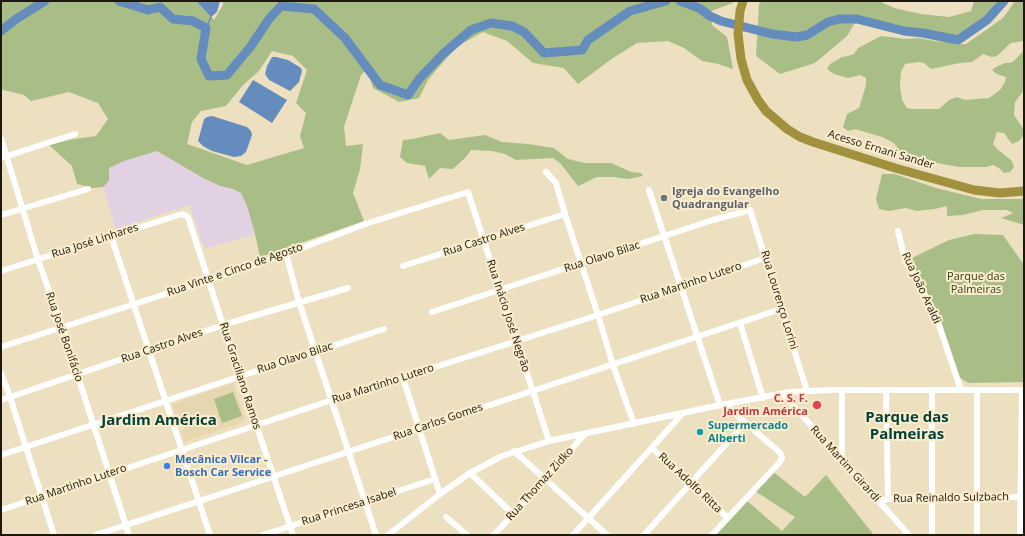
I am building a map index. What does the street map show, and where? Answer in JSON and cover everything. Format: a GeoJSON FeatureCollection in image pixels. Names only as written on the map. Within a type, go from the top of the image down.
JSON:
{"type":"FeatureCollection","features":[{"type":"Feature","properties":{"kind":"highway","name":"Acesso Ernani Sander"},"geometry":{"type":"LineString","coordinates":[[743,1],[738,22],[739,45],[744,73],[750,88],[766,111],[778,123],[800,137],[813,142],[895,168],[974,190],[1000,193],[1024,191]]}},
{"type":"Feature","properties":{"kind":"street"},"geometry":{"type":"LineString","coordinates":[[4,158],[75,134]]}},
{"type":"Feature","properties":{"kind":"street","name":"Rua José Bonifácio"},"geometry":{"type":"LineString","coordinates":[[1,138],[4,158],[23,208],[38,260],[62,327],[129,535]]}},
{"type":"Feature","properties":{"kind":"street"},"geometry":{"type":"LineString","coordinates":[[546,172],[556,183],[613,365],[634,424]]}},
{"type":"Feature","properties":{"kind":"street"},"geometry":{"type":"LineString","coordinates":[[1,215],[88,189]]}},
{"type":"Feature","properties":{"kind":"street"},"geometry":{"type":"LineString","coordinates":[[649,190],[681,287],[723,405],[781,454],[782,458],[712,535]]}},
{"type":"Feature","properties":{"kind":"street","name":"Rua Inácio José Negrão"},"geometry":{"type":"LineString","coordinates":[[468,192],[549,441]]}},
{"type":"Feature","properties":{"kind":"street","name":"Rua Vinte e Cinco de Agosto"},"geometry":{"type":"LineString","coordinates":[[1,347],[286,254],[368,223],[468,192]]}},
{"type":"Feature","properties":{"kind":"street","name":"Rua Olavo Bilac"},"geometry":{"type":"LineString","coordinates":[[432,312],[712,220],[750,210]]}},
{"type":"Feature","properties":{"kind":"street","name":"Rua Lourenço Lorini"},"geometry":{"type":"LineString","coordinates":[[750,210],[807,391]]}},
{"type":"Feature","properties":{"kind":"street","name":"Rua José Linhares"},"geometry":{"type":"LineString","coordinates":[[1,271],[182,214],[188,217]]}},
{"type":"Feature","properties":{"kind":"street","name":"Rua Castro Alves"},"geometry":{"type":"LineString","coordinates":[[403,266],[565,214]]}},
{"type":"Feature","properties":{"kind":"street","name":"Rua Graciliano Ramos"},"geometry":{"type":"LineString","coordinates":[[188,217],[293,535]]}},
{"type":"Feature","properties":{"kind":"street","name":"Rua João Araldi"},"geometry":{"type":"LineString","coordinates":[[898,231],[905,260],[935,313],[961,390]]}},
{"type":"Feature","properties":{"kind":"street"},"geometry":{"type":"LineString","coordinates":[[111,236],[210,535]]}},
{"type":"Feature","properties":{"kind":"street"},"geometry":{"type":"LineString","coordinates":[[286,254],[299,302],[376,535]]}},
{"type":"Feature","properties":{"kind":"street","name":"Rua Martinho Lutero"},"geometry":{"type":"LineString","coordinates":[[1,510],[332,400],[598,315],[765,258]]}},
{"type":"Feature","properties":{"kind":"street","name":"Rua Castro Alves"},"geometry":{"type":"LineString","coordinates":[[1,400],[223,325],[348,288]]}},
{"type":"Feature","properties":{"kind":"street","name":"Rua Carlos Gomes"},"geometry":{"type":"LineString","coordinates":[[96,535],[781,309]]}},
{"type":"Feature","properties":{"kind":"street"},"geometry":{"type":"LineString","coordinates":[[740,323],[763,398]]}},
{"type":"Feature","properties":{"kind":"street","name":"Rua Olavo Bilac"},"geometry":{"type":"LineString","coordinates":[[1,455],[384,329]]}},
{"type":"Feature","properties":{"kind":"street"},"geometry":{"type":"LineString","coordinates":[[1,373],[54,535]]}},
{"type":"Feature","properties":{"kind":"street"},"geometry":{"type":"LineString","coordinates":[[403,378],[440,494]]}},
{"type":"Feature","properties":{"kind":"street"},"geometry":{"type":"LineString","coordinates":[[842,390],[842,461]]}},
{"type":"Feature","properties":{"kind":"street"},"geometry":{"type":"LineString","coordinates":[[393,534],[440,494],[470,473],[502,456],[549,441],[782,393],[842,390],[1023,390],[1022,497],[1020,535]]}},
{"type":"Feature","properties":{"kind":"street"},"geometry":{"type":"LineString","coordinates":[[886,390],[888,499]]}},
{"type":"Feature","properties":{"kind":"street"},"geometry":{"type":"LineString","coordinates":[[932,390],[932,535]]}},
{"type":"Feature","properties":{"kind":"street"},"geometry":{"type":"LineString","coordinates":[[977,390],[977,535]]}},
{"type":"Feature","properties":{"kind":"street","name":"Rua Martim Girardi"},"geometry":{"type":"LineString","coordinates":[[782,393],[909,535]]}},
{"type":"Feature","properties":{"kind":"street"},"geometry":{"type":"LineString","coordinates":[[573,535],[683,413]]}},
{"type":"Feature","properties":{"kind":"street"},"geometry":{"type":"LineString","coordinates":[[644,535],[745,423]]}},
{"type":"Feature","properties":{"kind":"street","name":"Rua Thomaz Zidko"},"geometry":{"type":"LineString","coordinates":[[494,535],[586,433]]}},
{"type":"Feature","properties":{"kind":"street","name":"Rua Adolfo Ritta"},"geometry":{"type":"LineString","coordinates":[[652,448],[728,518]]}},
{"type":"Feature","properties":{"kind":"street"},"geometry":{"type":"LineString","coordinates":[[514,452],[607,535]]}},
{"type":"Feature","properties":{"kind":"street"},"geometry":{"type":"LineString","coordinates":[[470,473],[513,514]]}},
{"type":"Feature","properties":{"kind":"street","name":"Rua Princesa Isabel"},"geometry":{"type":"LineString","coordinates":[[262,535],[435,479]]}},
{"type":"Feature","properties":{"kind":"street","name":"Rua Reinaldo Sulzbach"},"geometry":{"type":"LineString","coordinates":[[879,501],[888,499],[1022,497]]}},
{"type":"Feature","properties":{"kind":"street"},"geometry":{"type":"LineString","coordinates":[[446,517],[466,535]]}},
{"type":"Feature","properties":{"kind":"shaded area"},"geometry":{"type":"Polygon","coordinates":[[[157,151],[203,178],[241,193],[247,206],[255,234],[205,249],[189,205],[116,229],[103,187],[109,181],[109,168],[124,161],[157,151]]]}},
{"type":"Feature","properties":{"kind":"shaded area"},"geometry":{"type":"Polygon","coordinates":[[[233,383],[246,421],[184,442],[181,430],[184,429],[178,413],[175,414],[172,404],[233,383]]]}},
{"type":"Feature","properties":{"kind":"green space"},"geometry":{"type":"Polygon","coordinates":[[[1,1],[196,1],[214,20],[223,5],[223,1],[733,1],[733,3],[711,11],[712,25],[727,37],[733,69],[702,61],[684,48],[668,41],[637,43],[613,58],[578,84],[564,68],[533,63],[507,41],[483,32],[456,47],[428,80],[419,98],[399,102],[373,88],[367,69],[361,75],[344,127],[346,146],[363,144],[360,169],[353,193],[364,221],[260,257],[247,206],[241,193],[203,178],[157,151],[124,161],[109,168],[109,181],[103,187],[93,188],[77,184],[72,166],[49,145],[96,136],[108,119],[98,103],[69,92],[31,101],[24,95],[3,90],[1,91],[1,1]],[[272,51],[259,71],[243,85],[226,106],[201,111],[192,122],[187,144],[247,165],[304,148],[300,136],[306,113],[296,103],[307,70],[293,56],[272,51]]]}},
{"type":"Feature","properties":{"kind":"green space"},"geometry":{"type":"Polygon","coordinates":[[[762,1],[879,1],[894,8],[921,14],[949,17],[971,11],[974,1],[1004,1],[987,20],[958,40],[904,31],[857,19],[847,36],[815,63],[780,74],[756,56],[759,4],[762,1]]]}},
{"type":"Feature","properties":{"kind":"green space"},"geometry":{"type":"Polygon","coordinates":[[[1015,1],[1024,1],[1024,41],[1011,43],[997,56],[992,57],[983,54],[972,62],[931,69],[924,63],[919,62],[905,64],[901,72],[900,86],[902,100],[907,108],[912,109],[939,109],[949,100],[957,97],[965,100],[989,98],[1000,90],[1006,77],[997,74],[992,70],[1005,63],[1014,61],[1024,50],[1024,90],[1015,102],[1014,115],[1024,130],[1023,136],[1019,141],[1012,144],[1004,133],[997,132],[993,144],[1012,161],[1014,167],[1010,172],[1004,173],[993,165],[986,167],[960,167],[918,160],[902,154],[894,143],[882,137],[855,129],[848,131],[843,127],[847,114],[859,108],[866,85],[866,78],[860,75],[848,78],[834,74],[827,69],[830,64],[842,57],[854,54],[858,48],[881,36],[906,39],[918,38],[956,44],[966,44],[1003,18],[1015,1]]]}},
{"type":"Feature","properties":{"kind":"green space"},"geometry":{"type":"Polygon","coordinates":[[[440,133],[449,140],[485,135],[502,142],[554,148],[568,159],[585,163],[611,163],[631,172],[641,173],[643,176],[628,179],[597,177],[578,186],[560,163],[553,158],[516,160],[505,154],[492,151],[471,150],[453,169],[440,168],[429,179],[425,166],[407,163],[400,157],[403,140],[440,133]]]}},
{"type":"Feature","properties":{"kind":"green space"},"geometry":{"type":"Polygon","coordinates":[[[882,174],[895,174],[936,188],[981,199],[1024,199],[1024,225],[1001,218],[1013,213],[1007,210],[983,210],[963,215],[947,216],[947,206],[917,211],[906,208],[889,211],[879,209],[876,199],[882,174]]]}},
{"type":"Feature","properties":{"kind":"green space","name":"Parque das Palmeiras"},"geometry":{"type":"Polygon","coordinates":[[[974,234],[1003,235],[1024,265],[1024,382],[968,383],[959,377],[935,309],[910,259],[949,240],[974,234]]]}},
{"type":"Feature","properties":{"kind":"green space"},"geometry":{"type":"Polygon","coordinates":[[[233,392],[242,416],[222,423],[214,399],[233,392]]]}},
{"type":"Feature","properties":{"kind":"green space"},"geometry":{"type":"Polygon","coordinates":[[[772,471],[805,497],[826,475],[874,535],[715,535],[746,500],[782,531],[795,517],[755,491],[772,471]]]}},
{"type":"Feature","properties":{"kind":"water"},"geometry":{"type":"Polygon","coordinates":[[[196,1],[220,1],[217,12],[211,17],[196,1]]]}},
{"type":"Feature","properties":{"kind":"water"},"geometry":{"type":"Polygon","coordinates":[[[272,57],[288,60],[301,68],[302,71],[299,82],[290,91],[269,80],[265,74],[272,57]]]}},
{"type":"Feature","properties":{"kind":"water"},"geometry":{"type":"Polygon","coordinates":[[[253,80],[287,100],[272,123],[239,102],[253,80]]]}},
{"type":"Feature","properties":{"kind":"water"},"geometry":{"type":"Polygon","coordinates":[[[212,116],[247,127],[251,131],[252,135],[246,152],[241,156],[234,157],[212,151],[198,141],[204,119],[212,116]]]}},
{"type":"Feature","properties":{"kind":"waterway"},"geometry":{"type":"LineString","coordinates":[[1,31],[16,19],[45,1]]}},
{"type":"Feature","properties":{"kind":"waterway"},"geometry":{"type":"LineString","coordinates":[[119,1],[148,10],[160,7],[173,19],[193,21],[206,28],[201,59],[209,76],[227,75],[251,46],[269,19],[281,6],[314,9],[345,38],[380,85],[408,95],[420,78],[443,54],[471,30],[491,23],[512,26],[524,32],[544,53],[582,50],[588,40],[630,11],[666,1]]}},
{"type":"Feature","properties":{"kind":"waterway"},"geometry":{"type":"LineString","coordinates":[[295,1],[297,7]]}},
{"type":"Feature","properties":{"kind":"waterway"},"geometry":{"type":"LineString","coordinates":[[680,1],[699,8],[710,16],[721,21],[772,34],[797,37],[807,35],[828,22],[839,19],[857,19],[904,31],[958,40],[987,20],[1004,1]]}},
{"type":"Feature","properties":{"kind":"waterway"},"geometry":{"type":"LineString","coordinates":[[206,28],[211,17]]}},
{"type":"Feature","properties":{"kind":"place","name":"Igreja do Evangelho Quadrangular"},"geometry":{"type":"Point","coordinates":[664,198]}},
{"type":"Feature","properties":{"kind":"place","name":"C. S. F. Jardim América"},"geometry":{"type":"Point","coordinates":[817,405]}},
{"type":"Feature","properties":{"kind":"place","name":"Supermercado Alberti"},"geometry":{"type":"Point","coordinates":[700,432]}},
{"type":"Feature","properties":{"kind":"place","name":"Mecânica Vilcar - Bosch Car Service"},"geometry":{"type":"Point","coordinates":[167,466]}},
{"type":"Feature","properties":{"kind":"district","name":"Jardim América"},"geometry":{"type":"Point","coordinates":[159,421]}},
{"type":"Feature","properties":{"kind":"district","name":"Parque das Palmeiras"},"geometry":{"type":"Point","coordinates":[907,426]}}]}
